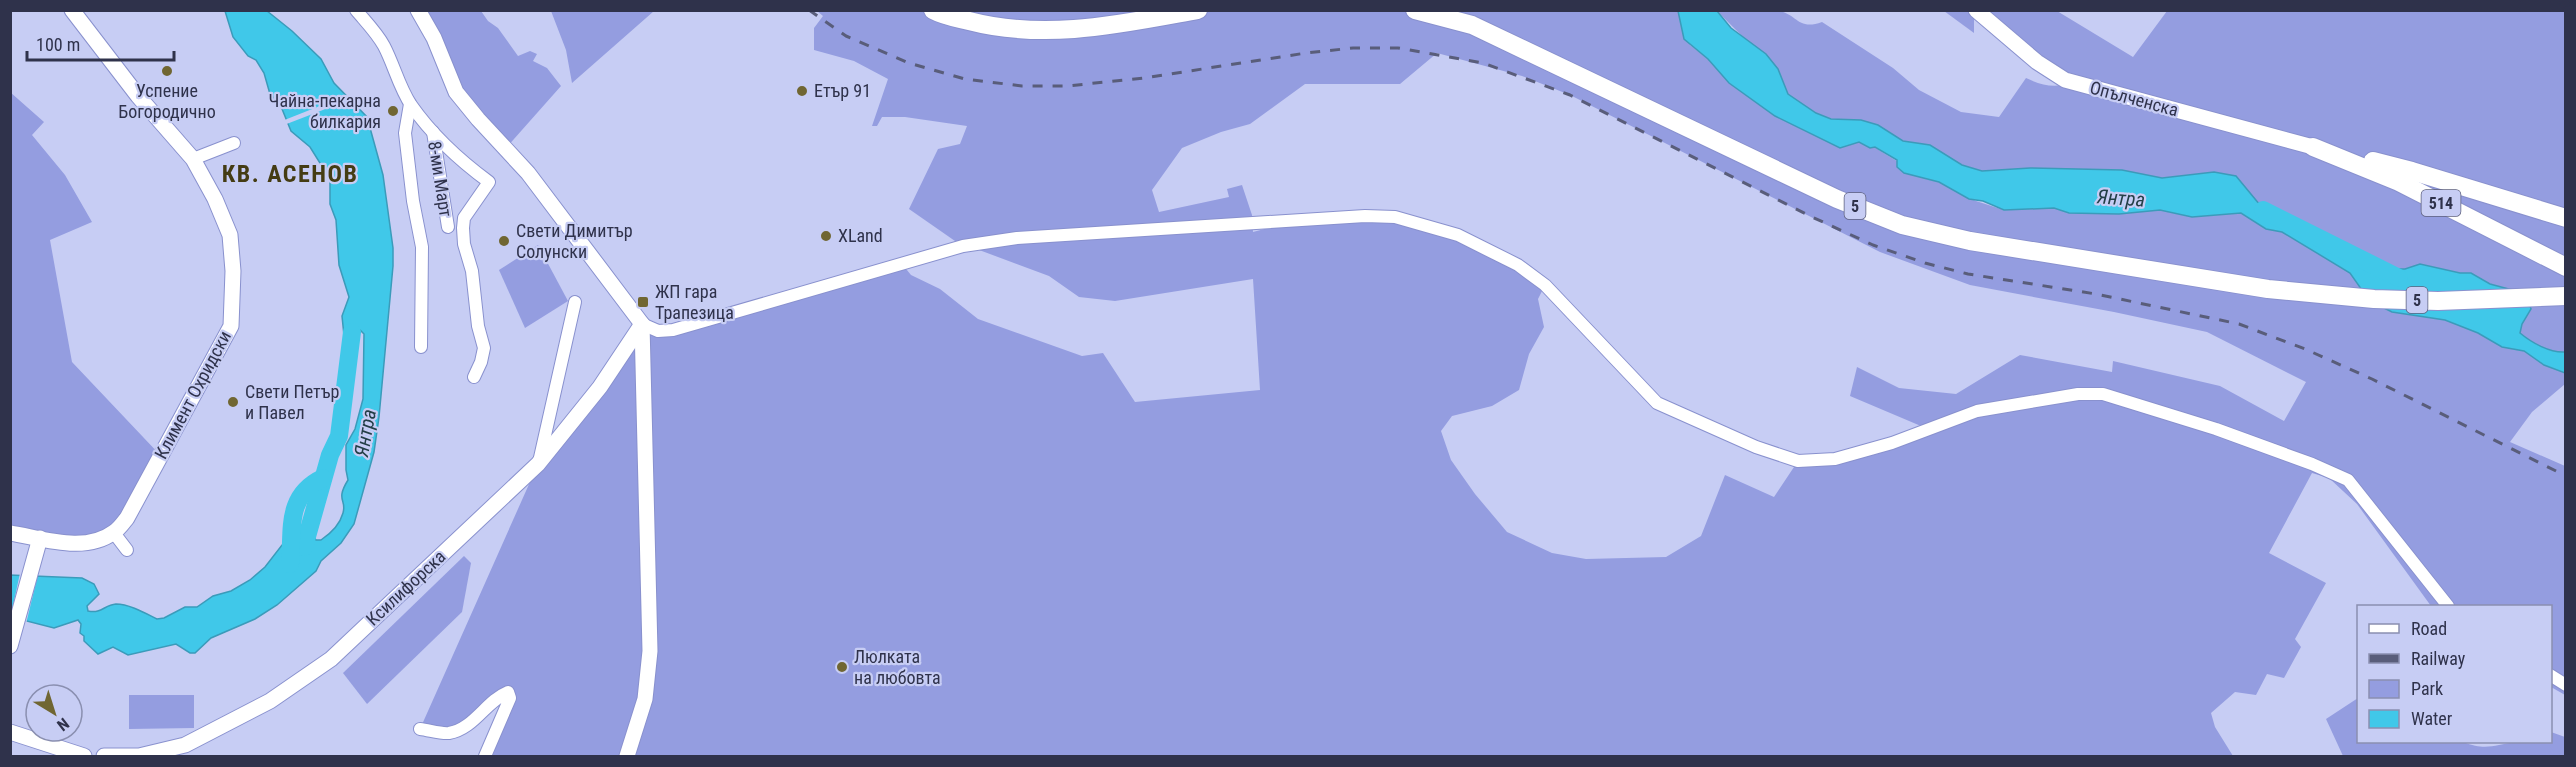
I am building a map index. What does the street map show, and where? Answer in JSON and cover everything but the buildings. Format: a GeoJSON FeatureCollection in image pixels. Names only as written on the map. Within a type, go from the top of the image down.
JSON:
{"type":"FeatureCollection","features":[{"type":"Feature","properties":{"kind":"main road"},"geometry":{"type":"LineString","coordinates":[[933,10],[992,27],[1046,31],[1104,27],[1198,10]]}},
{"type":"Feature","properties":{"kind":"main road","name":"5"},"geometry":{"type":"LineString","coordinates":[[1415,10],[1472,25],[1837,199],[1902,225],[1970,241],[2268,290],[2374,299],[2439,301],[2565,296]]}},
{"type":"Feature","properties":{"kind":"main road","name":"514"},"geometry":{"type":"LineString","coordinates":[[2313,147],[2412,171],[2565,218]]}},
{"type":"Feature","properties":{"kind":"main road","name":"514"},"geometry":{"type":"LineString","coordinates":[[2313,147],[2399,182],[2565,267]]}},
{"type":"Feature","properties":{"kind":"street","name":"Климент Охридски"},"geometry":{"type":"LineString","coordinates":[[72,10],[138,96],[193,159],[215,199],[230,235],[233,271],[231,326],[127,518],[114,533]]}},
{"type":"Feature","properties":{"kind":"street"},"geometry":{"type":"LineString","coordinates":[[356,10],[372,27],[384,46],[410,104],[463,163],[489,183],[464,218],[463,228],[464,244],[472,271],[478,326],[484,348],[474,377]]}},
{"type":"Feature","properties":{"kind":"street"},"geometry":{"type":"LineString","coordinates":[[418,10],[434,38],[456,92],[528,173],[642,324],[658,331],[673,330],[963,246],[1017,238],[1365,216],[1395,217],[1458,235],[1518,265],[1545,285],[1657,403],[1756,447],[1798,461],[1835,459],[1892,443],[1977,411],[2078,394],[2103,394],[2216,429],[2312,464],[2348,480],[2447,605]]}},
{"type":"Feature","properties":{"kind":"street","name":"Опълченска"},"geometry":{"type":"LineString","coordinates":[[1976,10],[2037,62],[2065,80],[2313,147]]}},
{"type":"Feature","properties":{"kind":"street"},"geometry":{"type":"LineString","coordinates":[[410,104],[405,133],[413,201],[422,247],[421,347]]}},
{"type":"Feature","properties":{"kind":"street","name":"8-ми Март"},"geometry":{"type":"LineString","coordinates":[[433,132],[448,226]]}},
{"type":"Feature","properties":{"kind":"street"},"geometry":{"type":"LineString","coordinates":[[193,159],[234,143]]}},
{"type":"Feature","properties":{"kind":"street"},"geometry":{"type":"LineString","coordinates":[[538,464],[575,302]]}},
{"type":"Feature","properties":{"kind":"street"},"geometry":{"type":"LineString","coordinates":[[627,756],[645,699],[650,651],[642,324]]}},
{"type":"Feature","properties":{"kind":"street","name":"Ксилифорска"},"geometry":{"type":"LineString","coordinates":[[104,756],[140,756],[185,745],[270,701],[330,659],[538,464],[600,387],[642,324]]}},
{"type":"Feature","properties":{"kind":"street"},"geometry":{"type":"LineString","coordinates":[[10,533],[38,545],[94,542],[114,533],[127,550]]}},
{"type":"Feature","properties":{"kind":"street"},"geometry":{"type":"LineString","coordinates":[[10,645],[38,545]]}},
{"type":"Feature","properties":{"kind":"street"},"geometry":{"type":"LineString","coordinates":[[2552,676],[2565,686]]}},
{"type":"Feature","properties":{"kind":"street"},"geometry":{"type":"LineString","coordinates":[[420,729],[449,733],[470,724],[500,696],[508,692],[510,698],[485,756]]}},
{"type":"Feature","properties":{"kind":"street"},"geometry":{"type":"LineString","coordinates":[[10,732],[84,756]]}},
{"type":"Feature","properties":{"kind":"green space"},"geometry":{"type":"Polygon","coordinates":[[[551,10],[654,11],[572,83],[566,50],[551,10]]]}},
{"type":"Feature","properties":{"kind":"green space"},"geometry":{"type":"Polygon","coordinates":[[[1772,10],[1785,13],[1808,25],[1822,22],[1893,68],[1919,90],[1961,112],[1999,117],[2026,78],[2049,85],[2072,83],[1976,11],[2057,11],[2133,57],[2167,11],[2565,11],[2565,352],[2541,347],[2520,333],[2521,324],[2531,309],[2516,291],[2490,284],[2471,273],[2460,273],[2420,264],[2405,269],[2386,269],[2370,265],[2304,228],[2290,227],[2276,208],[2260,205],[2253,197],[2214,172],[2162,178],[2122,170],[1982,171],[1962,165],[1930,145],[1903,142],[1878,125],[1860,120],[1831,119],[1816,113],[1788,94],[1747,41],[1717,11],[1772,10]]]}},
{"type":"Feature","properties":{"kind":"green space"},"geometry":{"type":"Polygon","coordinates":[[[418,11],[481,11],[488,21],[498,28],[518,56],[530,51],[537,54],[533,61],[547,68],[561,86],[505,149],[478,119],[418,11]]]}},
{"type":"Feature","properties":{"kind":"green space"},"geometry":{"type":"Polygon","coordinates":[[[817,11],[1678,11],[1690,45],[1708,59],[1729,83],[1775,116],[1840,148],[1860,142],[1870,148],[1874,147],[1926,179],[1939,182],[1976,201],[2004,210],[2054,208],[2069,213],[2119,214],[2160,210],[2192,217],[2241,213],[2266,229],[2282,232],[2350,273],[2364,293],[2392,312],[2445,320],[2478,333],[2502,347],[2524,351],[2544,365],[2565,373],[2565,384],[2532,412],[2510,442],[2565,466],[2565,695],[2552,688],[2552,605],[2430,605],[2357,504],[2329,478],[2312,473],[2269,553],[2326,583],[2295,639],[2301,647],[2284,678],[2267,674],[2256,695],[2235,692],[2211,713],[2215,727],[2233,756],[485,756],[510,698],[449,733],[420,729],[538,464],[642,324],[658,331],[902,264],[911,275],[940,289],[978,319],[1082,356],[1103,353],[1135,402],[1260,390],[1253,279],[1115,301],[1079,297],[1049,276],[955,241],[909,209],[938,149],[960,144],[967,126],[905,117],[882,117],[877,126],[872,126],[888,79],[854,61],[814,50],[814,28],[823,16],[817,11]],[[1437,53],[1400,84],[1305,84],[1250,124],[1221,132],[1182,148],[1152,190],[1159,212],[1229,197],[1227,189],[1242,185],[1252,215],[1253,232],[1295,221],[1365,216],[1458,235],[1545,285],[1538,299],[1544,327],[1529,354],[1519,390],[1492,406],[1452,416],[1441,431],[1451,460],[1475,494],[1507,532],[1552,553],[1586,559],[1666,557],[1701,536],[1725,475],[1774,497],[1798,461],[1835,459],[1928,429],[1850,396],[1857,367],[1899,388],[1956,394],[2020,355],[2112,372],[2113,361],[2220,386],[2284,421],[2306,382],[2207,332],[1970,285],[1880,252],[1570,95],[1522,76],[1437,53]]]}},
{"type":"Feature","properties":{"kind":"green space"},"geometry":{"type":"Polygon","coordinates":[[[1944,11],[1974,11],[1974,33],[1944,11]]]}},
{"type":"Feature","properties":{"kind":"green space"},"geometry":{"type":"Polygon","coordinates":[[[10,92],[44,122],[32,135],[65,175],[92,222],[50,240],[72,362],[161,456],[127,518],[94,542],[11,533],[10,92]]]}},
{"type":"Feature","properties":{"kind":"green space"},"geometry":{"type":"Polygon","coordinates":[[[538,245],[568,301],[525,328],[499,270],[538,245]]]}},
{"type":"Feature","properties":{"kind":"green space"},"geometry":{"type":"Polygon","coordinates":[[[464,556],[471,563],[462,612],[367,704],[343,673],[464,556]]]}},
{"type":"Feature","properties":{"kind":"green space"},"geometry":{"type":"Polygon","coordinates":[[[129,695],[194,695],[194,728],[129,729],[129,695]]]}},
{"type":"Feature","properties":{"kind":"green space"},"geometry":{"type":"Polygon","coordinates":[[[2357,699],[2357,743],[2467,743],[2490,746],[2508,743],[2552,743],[2552,732],[2565,737],[2565,756],[2343,756],[2326,719],[2357,699]]]}},
{"type":"Feature","properties":{"kind":"water"},"geometry":{"type":"Polygon","coordinates":[[[225,11],[267,11],[321,59],[334,83],[367,117],[383,175],[393,248],[374,452],[354,524],[341,543],[321,561],[316,571],[277,605],[255,619],[211,638],[195,653],[190,653],[176,644],[128,655],[113,647],[98,654],[84,641],[78,620],[54,628],[11,617],[10,575],[82,578],[94,584],[99,594],[87,606],[88,611],[97,611],[121,604],[157,619],[164,618],[185,607],[197,607],[213,596],[231,591],[250,580],[265,567],[282,545],[302,535],[310,525],[312,535],[316,540],[321,540],[340,521],[344,508],[342,492],[348,480],[346,445],[355,429],[363,399],[364,334],[360,330],[356,332],[352,357],[346,355],[342,316],[349,297],[339,265],[336,220],[330,204],[330,179],[310,147],[291,131],[280,104],[270,94],[264,73],[256,60],[248,56],[233,37],[225,11]]]}},
{"type":"Feature","properties":{"kind":"water"},"geometry":{"type":"Polygon","coordinates":[[[1678,11],[1717,11],[1731,28],[1766,54],[1778,69],[1788,94],[1816,113],[1831,119],[1861,120],[1878,125],[1903,141],[1930,145],[1962,165],[1982,171],[2030,168],[2122,170],[2162,178],[2214,172],[2236,176],[2260,205],[2276,208],[2290,227],[2316,232],[2346,251],[2351,257],[2370,265],[2386,269],[2405,269],[2420,264],[2460,273],[2471,273],[2490,284],[2516,291],[2529,303],[2531,309],[2522,324],[2520,333],[2541,347],[2565,352],[2565,373],[2544,365],[2524,351],[2502,347],[2478,333],[2445,320],[2392,312],[2378,305],[2364,293],[2350,273],[2282,232],[2266,229],[2241,213],[2192,217],[2160,210],[2119,214],[2069,213],[2054,208],[2004,210],[1983,201],[1969,199],[1939,182],[1904,173],[1897,167],[1897,160],[1875,147],[1870,148],[1859,142],[1840,148],[1775,116],[1729,83],[1708,59],[1684,39],[1678,11]]]}},
{"type":"Feature","properties":{"kind":"pier"},"geometry":{"type":"Polygon","coordinates":[[[350,94],[354,98],[284,125],[282,121],[350,94]]]}},
{"type":"Feature","properties":{"kind":"pier"},"geometry":{"type":"Polygon","coordinates":[[[20,573],[38,574],[26,624],[10,620],[20,573]]]}},
{"type":"Feature","properties":{"kind":"waterway","name":"Янтра"},"geometry":{"type":"LineString","coordinates":[[2263,210],[2399,278]]}},
{"type":"Feature","properties":{"kind":"waterway"},"geometry":{"type":"LineString","coordinates":[[304,547],[330,455],[339,436],[352,332]]}},
{"type":"Feature","properties":{"kind":"waterway"},"geometry":{"type":"LineString","coordinates":[[290,564],[293,515],[297,504],[302,494],[323,478]]}},
{"type":"Feature","properties":{"kind":"railway"},"geometry":{"type":"LineString","coordinates":[[809,10],[846,36],[909,63],[965,79],[1022,86],[1067,86],[1144,78],[1353,48],[1398,48],[1483,63],[1570,95],[1812,217],[1873,245],[1925,263],[1968,274],[2096,294],[2239,324],[2305,349],[2372,379],[2566,476]]}},
{"type":"Feature","properties":{"kind":"place","name":"Успение Богородично"},"geometry":{"type":"Point","coordinates":[167,71]}},
{"type":"Feature","properties":{"kind":"place","name":"Етър 91"},"geometry":{"type":"Point","coordinates":[802,91]}},
{"type":"Feature","properties":{"kind":"place","name":"Чайна-пекарна билкария"},"geometry":{"type":"Point","coordinates":[393,111]}},
{"type":"Feature","properties":{"kind":"place","name":"XLand"},"geometry":{"type":"Point","coordinates":[826,236]}},
{"type":"Feature","properties":{"kind":"place","name":"Свети Димитър Солунски"},"geometry":{"type":"Point","coordinates":[504,241]}},
{"type":"Feature","properties":{"kind":"place","name":"ЖП гара Трапезица"},"geometry":{"type":"Point","coordinates":[643,302]}},
{"type":"Feature","properties":{"kind":"place","name":"Свети Петър и Павел"},"geometry":{"type":"Point","coordinates":[233,402]}},
{"type":"Feature","properties":{"kind":"place","name":"Люлката на любовта"},"geometry":{"type":"Point","coordinates":[842,667]}},
{"type":"Feature","properties":{"kind":"district","name":"КВ. АСЕНОВ"},"geometry":{"type":"Point","coordinates":[290,174]}}]}
